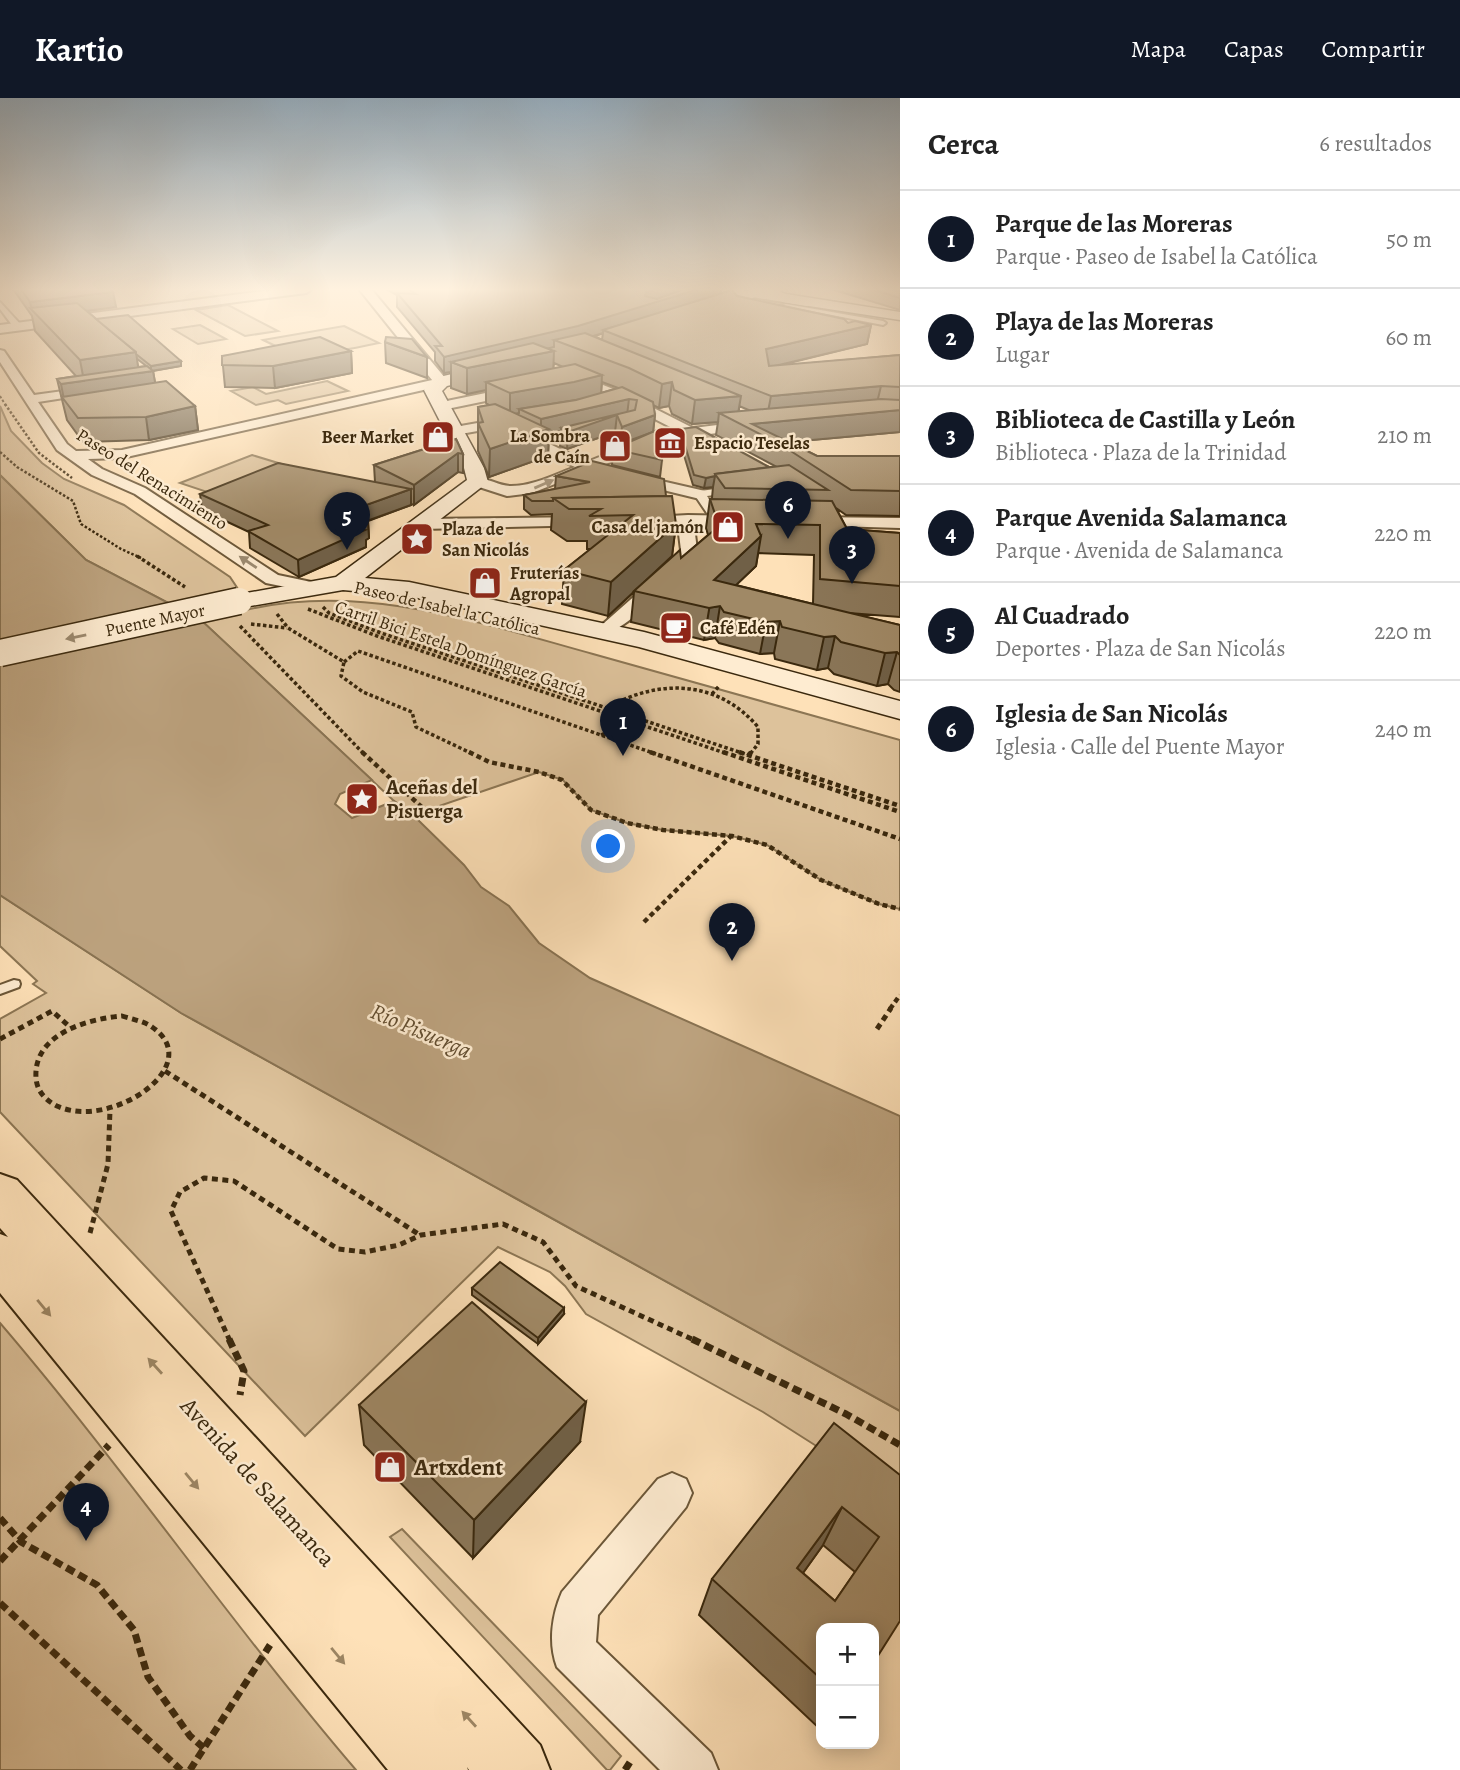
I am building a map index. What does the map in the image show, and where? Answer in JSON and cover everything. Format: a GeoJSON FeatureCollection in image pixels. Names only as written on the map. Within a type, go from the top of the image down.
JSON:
{"type":"FeatureCollection","features":[{"type":"Feature","properties":{"kind":"highway","name":"Avenida de Salamanca"},"geometry":{"type":"LineString","coordinates":[[0,1194],[515,1770]]}},
{"type":"Feature","properties":{"kind":"highway"},"geometry":{"type":"LineString","coordinates":[[0,1256],[433,1770]]}},
{"type":"Feature","properties":{"kind":"main road"},"geometry":{"type":"LineString","coordinates":[[309,598],[343,583],[478,482],[456,431],[433,390],[441,382],[505,367]]}},
{"type":"Feature","properties":{"kind":"main road","name":"Paseo de Isabel la Católica"},"geometry":{"type":"LineString","coordinates":[[343,583],[409,589],[603,631],[900,710]]}},
{"type":"Feature","properties":{"kind":"main road","name":"Paseo de Isabel la Católica"},"geometry":{"type":"LineString","coordinates":[[343,583],[362,590],[446,606],[576,638],[900,728]]}},
{"type":"Feature","properties":{"kind":"main road","name":"Puente Mayor"},"geometry":{"type":"LineString","coordinates":[[0,653],[240,614],[309,598]]}},
{"type":"Feature","properties":{"kind":"street","name":"Paseo del Renacimiento"},"geometry":{"type":"LineString","coordinates":[[9,367],[62,446],[72,455],[97,472],[140,491],[272,579],[309,598]]}},
{"type":"Feature","properties":{"kind":"street"},"geometry":{"type":"LineString","coordinates":[[97,472],[104,463],[122,454],[209,429],[269,421],[441,382],[429,367]]}},
{"type":"Feature","properties":{"kind":"street"},"geometry":{"type":"LineString","coordinates":[[553,369],[622,397],[715,441]]}},
{"type":"Feature","properties":{"kind":"street"},"geometry":{"type":"LineString","coordinates":[[553,383],[577,379]]}},
{"type":"Feature","properties":{"kind":"street"},"geometry":{"type":"LineString","coordinates":[[30,399],[104,388]]}},
{"type":"Feature","properties":{"kind":"street"},"geometry":{"type":"LineString","coordinates":[[442,406],[529,388]]}},
{"type":"Feature","properties":{"kind":"street"},"geometry":{"type":"LineString","coordinates":[[598,403],[622,397]]}},
{"type":"Feature","properties":{"kind":"street"},"geometry":{"type":"LineString","coordinates":[[478,482],[497,489],[524,491],[652,439],[692,431],[766,424],[732,410]]}},
{"type":"Feature","properties":{"kind":"street"},"geometry":{"type":"LineString","coordinates":[[42,417],[62,414]]}},
{"type":"Feature","properties":{"kind":"street"},"geometry":{"type":"LineString","coordinates":[[456,431],[531,418]]}},
{"type":"Feature","properties":{"kind":"street"},"geometry":{"type":"LineString","coordinates":[[498,424],[588,466],[700,494],[754,487]]}},
{"type":"Feature","properties":{"kind":"street"},"geometry":{"type":"LineString","coordinates":[[539,444],[564,438]]}},
{"type":"Feature","properties":{"kind":"street"},"geometry":{"type":"LineString","coordinates":[[72,455],[122,454]]}},
{"type":"Feature","properties":{"kind":"street"},"geometry":{"type":"LineString","coordinates":[[700,494],[717,520]]}},
{"type":"Feature","properties":{"kind":"street"},"geometry":{"type":"LineString","coordinates":[[786,522],[827,515],[846,522],[900,523]]}},
{"type":"Feature","properties":{"kind":"street"},"geometry":{"type":"LineString","coordinates":[[603,631],[611,627],[670,574],[688,550],[688,520]]}},
{"type":"Feature","properties":{"kind":"street"},"geometry":{"type":"LineString","coordinates":[[422,524],[758,521]]}},
{"type":"Feature","properties":{"kind":"street"},"geometry":{"type":"LineString","coordinates":[[672,1493],[577,1607],[573,1651],[694,1770]]}},
{"type":"Feature","properties":{"kind":"lane"},"geometry":{"type":"LineString","coordinates":[[330,404],[384,395]]}},
{"type":"Feature","properties":{"kind":"lane"},"geometry":{"type":"LineString","coordinates":[[269,421],[281,414],[306,409]]}},
{"type":"Feature","properties":{"kind":"lane"},"geometry":{"type":"LineString","coordinates":[[0,990],[14,984]]}},
{"type":"Feature","properties":{"kind":"path"},"geometry":{"type":"LineString","coordinates":[[0,452],[17,467],[73,501],[81,524],[121,549],[147,560],[171,580],[194,592]]}},
{"type":"Feature","properties":{"kind":"path"},"geometry":{"type":"LineString","coordinates":[[309,598],[329,612],[381,633],[900,806]]}},
{"type":"Feature","properties":{"kind":"path","name":"Carril Bici Estela Domínguez García"},"geometry":{"type":"LineString","coordinates":[[309,598],[316,614],[633,719],[900,812]]}},
{"type":"Feature","properties":{"kind":"path"},"geometry":{"type":"LineString","coordinates":[[240,614],[270,628],[288,628],[344,662]]}},
{"type":"Feature","properties":{"kind":"path"},"geometry":{"type":"LineString","coordinates":[[240,614],[356,747],[426,811]]}},
{"type":"Feature","properties":{"kind":"path"},"geometry":{"type":"LineString","coordinates":[[900,839],[358,651],[344,662],[341,676],[345,682],[355,689],[412,712],[416,727],[489,762],[539,772],[562,780],[591,810],[627,823],[663,830],[732,836],[767,845],[821,880],[879,904],[900,909]]}},
{"type":"Feature","properties":{"kind":"path"},"geometry":{"type":"LineString","coordinates":[[712,694],[720,685]]}},
{"type":"Feature","properties":{"kind":"path"},"geometry":{"type":"LineString","coordinates":[[606,708],[620,698],[641,691],[666,688],[712,694],[744,710],[758,727],[758,744],[748,756]]}},
{"type":"Feature","properties":{"kind":"path"},"geometry":{"type":"LineString","coordinates":[[600,736],[611,727],[627,725],[633,719]]}},
{"type":"Feature","properties":{"kind":"path"},"geometry":{"type":"LineString","coordinates":[[644,922],[732,836]]}},
{"type":"Feature","properties":{"kind":"path"},"geometry":{"type":"LineString","coordinates":[[877,1029],[900,995]]}},
{"type":"Feature","properties":{"kind":"path"},"geometry":{"type":"LineString","coordinates":[[0,1039],[52,1011],[70,1028]]}},
{"type":"Feature","properties":{"kind":"path"},"geometry":{"type":"LineString","coordinates":[[122,1016],[145,1022],[162,1034],[168,1045],[169,1058],[165,1071],[144,1095],[110,1110],[74,1112],[57,1107],[38,1090],[35,1068],[39,1056],[57,1036],[70,1028],[105,1017],[122,1016]]}},
{"type":"Feature","properties":{"kind":"path"},"geometry":{"type":"LineString","coordinates":[[165,1071],[421,1235]]}},
{"type":"Feature","properties":{"kind":"path"},"geometry":{"type":"LineString","coordinates":[[90,1233],[108,1164],[110,1110]]}},
{"type":"Feature","properties":{"kind":"path"},"geometry":{"type":"LineString","coordinates":[[240,1395],[244,1371],[171,1211],[180,1192],[204,1178],[234,1181],[338,1249],[365,1252],[399,1245],[421,1235],[503,1224],[543,1242],[576,1286],[647,1317],[846,1414],[900,1445]]}},
{"type":"Feature","properties":{"kind":"path"},"geometry":{"type":"LineString","coordinates":[[0,1561],[112,1442]]}},
{"type":"Feature","properties":{"kind":"path"},"geometry":{"type":"LineString","coordinates":[[0,1518],[20,1541],[67,1571],[97,1585],[134,1630],[149,1677],[190,1736],[205,1749]]}},
{"type":"Feature","properties":{"kind":"path"},"geometry":{"type":"LineString","coordinates":[[0,1604],[181,1770]]}},
{"type":"Feature","properties":{"kind":"path"},"geometry":{"type":"LineString","coordinates":[[190,1770],[275,1639]]}},
{"type":"Feature","properties":{"kind":"shaded area"},"geometry":{"type":"Polygon","coordinates":[[[327,381],[348,391],[286,404],[278,400],[256,405],[231,391],[253,387],[266,394],[327,381]]]}},
{"type":"Feature","properties":{"kind":"shaded area"},"geometry":{"type":"Polygon","coordinates":[[[0,406],[11,431],[42,463],[64,479],[124,505],[230,577],[240,592],[246,610],[290,603],[334,601],[378,603],[421,610],[508,630],[900,740],[900,909],[879,904],[821,880],[767,845],[732,836],[663,830],[627,823],[591,810],[563,780],[539,772],[413,815],[394,801],[201,620],[86,560],[0,475],[0,406]]]}},
{"type":"Feature","properties":{"kind":"shaded area"},"geometry":{"type":"Polygon","coordinates":[[[252,455],[288,466],[216,495],[180,483],[252,455]]]}},
{"type":"Feature","properties":{"kind":"shaded area"},"geometry":{"type":"Polygon","coordinates":[[[0,895],[181,1013],[900,1411],[900,1504],[865,1477],[763,1412],[586,1314],[565,1286],[550,1272],[498,1247],[305,1436],[0,1112],[0,1019],[46,993],[33,984],[37,981],[0,946],[0,895]]]}},
{"type":"Feature","properties":{"kind":"shaded area"},"geometry":{"type":"Polygon","coordinates":[[[0,1323],[91,1434],[356,1770],[0,1770],[0,1323]]]}},
{"type":"Feature","properties":{"kind":"shaded area"},"geometry":{"type":"Polygon","coordinates":[[[402,1529],[621,1756],[610,1770],[607,1770],[390,1537],[402,1529]]]}},
{"type":"Feature","properties":{"kind":"water","name":"Río Pisuerga"},"geometry":{"type":"Polygon","coordinates":[[[0,475],[86,560],[201,620],[372,780],[340,794],[335,804],[352,818],[394,801],[413,815],[464,865],[481,887],[509,906],[539,943],[590,978],[900,1116],[900,1411],[181,1013],[0,895],[0,475]]]}},
{"type":"Feature","properties":{"kind":"building"},"geometry":{"type":"Polygon","coordinates":[[[140,367],[148,367],[153,371],[61,384],[57,379],[140,367]]]}},
{"type":"Feature","properties":{"kind":"building"},"geometry":{"type":"Polygon","coordinates":[[[560,367],[582,367],[602,375],[510,393],[486,382],[560,367]]]}},
{"type":"Feature","properties":{"kind":"building"},"geometry":{"type":"Polygon","coordinates":[[[626,367],[669,367],[741,396],[695,400],[674,390],[672,382],[662,384],[626,367]]]}},
{"type":"Feature","properties":{"kind":"building"},"geometry":{"type":"Polygon","coordinates":[[[697,367],[900,367],[900,387],[881,386],[771,396],[697,367]]]}},
{"type":"Feature","properties":{"kind":"building"},"geometry":{"type":"Polygon","coordinates":[[[166,381],[195,406],[146,417],[78,418],[62,397],[166,381]]]}},
{"type":"Feature","properties":{"kind":"building"},"geometry":{"type":"Polygon","coordinates":[[[622,387],[653,402],[655,415],[622,427],[617,415],[568,432],[561,428],[635,410],[637,400],[629,399],[541,419],[519,409],[576,400],[622,387]]]}},
{"type":"Feature","properties":{"kind":"building"},"geometry":{"type":"Polygon","coordinates":[[[881,399],[900,400],[900,410],[752,424],[817,456],[900,456],[900,491],[851,490],[783,446],[719,413],[881,399]]]}},
{"type":"Feature","properties":{"kind":"building"},"geometry":{"type":"Polygon","coordinates":[[[495,404],[549,429],[490,449],[478,423],[483,422],[478,407],[495,404]]]}},
{"type":"Feature","properties":{"kind":"building"},"geometry":{"type":"Polygon","coordinates":[[[696,427],[769,467],[715,474],[706,478],[694,475],[680,429],[696,427]]]}},
{"type":"Feature","properties":{"kind":"building"},"geometry":{"type":"Polygon","coordinates":[[[657,430],[662,460],[613,449],[657,430]]]}},
{"type":"Feature","properties":{"kind":"building"},"geometry":{"type":"Polygon","coordinates":[[[456,439],[463,454],[458,453],[414,485],[374,465],[456,439]]]}},
{"type":"Feature","properties":{"kind":"building"},"geometry":{"type":"Polygon","coordinates":[[[592,461],[664,479],[666,496],[553,498],[553,501],[532,501],[524,495],[590,482],[556,476],[592,461]]]}},
{"type":"Feature","properties":{"kind":"building"},"geometry":{"type":"Polygon","coordinates":[[[278,463],[411,489],[363,506],[368,522],[358,529],[365,530],[298,560],[248,531],[268,525],[200,494],[278,463]]]}},
{"type":"Feature","properties":{"kind":"building"},"geometry":{"type":"Polygon","coordinates":[[[789,465],[828,490],[725,488],[715,474],[789,465]]]}},
{"type":"Feature","properties":{"kind":"building"},"geometry":{"type":"Polygon","coordinates":[[[672,496],[676,524],[611,582],[564,570],[633,515],[589,516],[601,509],[569,509],[553,498],[672,496]]]}},
{"type":"Feature","properties":{"kind":"building"},"geometry":{"type":"Polygon","coordinates":[[[710,499],[832,501],[847,529],[900,533],[900,586],[820,579],[820,525],[756,524],[761,536],[714,580],[900,625],[900,655],[897,652],[885,653],[841,642],[835,636],[824,637],[782,627],[780,621],[766,622],[724,612],[720,606],[709,608],[634,591],[680,550],[681,558],[719,526],[710,499]]]}},
{"type":"Feature","properties":{"kind":"building"},"geometry":{"type":"Polygon","coordinates":[[[500,1262],[564,1308],[538,1338],[472,1288],[500,1262]]]}},
{"type":"Feature","properties":{"kind":"building"},"geometry":{"type":"Polygon","coordinates":[[[472,1302],[586,1402],[474,1520],[359,1405],[472,1302]]]}},
{"type":"Feature","properties":{"kind":"building"},"geometry":{"type":"Polygon","coordinates":[[[834,1423],[900,1475],[900,1621],[879,1654],[879,1623],[816,1623],[816,1674],[712,1579],[834,1423]],[[842,1507],[797,1568],[835,1601],[879,1537],[842,1507]]]}},
{"type":"Feature","properties":{"kind":"place","name":"Beer Market"},"geometry":{"type":"Point","coordinates":[438,437]}},
{"type":"Feature","properties":{"kind":"place","name":"Espacio Teselas"},"geometry":{"type":"Point","coordinates":[670,443]}},
{"type":"Feature","properties":{"kind":"place","name":"La Sombra de Caín"},"geometry":{"type":"Point","coordinates":[615,446]}},
{"type":"Feature","properties":{"kind":"place","name":"Casa del jamón"},"geometry":{"type":"Point","coordinates":[728,527]}},
{"type":"Feature","properties":{"kind":"place","name":"Plaza de San Nicolás"},"geometry":{"type":"Point","coordinates":[417,539]}},
{"type":"Feature","properties":{"kind":"place","name":"Iglesia de San Nicolás"},"geometry":{"type":"Point","coordinates":[788,539]}},
{"type":"Feature","properties":{"kind":"place","name":"Al Cuadrado"},"geometry":{"type":"Point","coordinates":[347,550]}},
{"type":"Feature","properties":{"kind":"place","name":"Fruterías Agropal"},"geometry":{"type":"Point","coordinates":[485,583]}},
{"type":"Feature","properties":{"kind":"place","name":"Biblioteca de Castilla y León"},"geometry":{"type":"Point","coordinates":[852,584]}},
{"type":"Feature","properties":{"kind":"place","name":"Café Edén"},"geometry":{"type":"Point","coordinates":[676,628]}},
{"type":"Feature","properties":{"kind":"place","name":"Parque de las Moreras"},"geometry":{"type":"Point","coordinates":[623,756]}},
{"type":"Feature","properties":{"kind":"place","name":"Aceñas del Pisuerga"},"geometry":{"type":"Point","coordinates":[362,799]}},
{"type":"Feature","properties":{"kind":"place","name":"Playa de las Moreras"},"geometry":{"type":"Point","coordinates":[732,961]}},
{"type":"Feature","properties":{"kind":"place","name":"Artxdent"},"geometry":{"type":"Point","coordinates":[390,1467]}},
{"type":"Feature","properties":{"kind":"place","name":"Parque Avenida Salamanca"},"geometry":{"type":"Point","coordinates":[86,1541]}}]}
